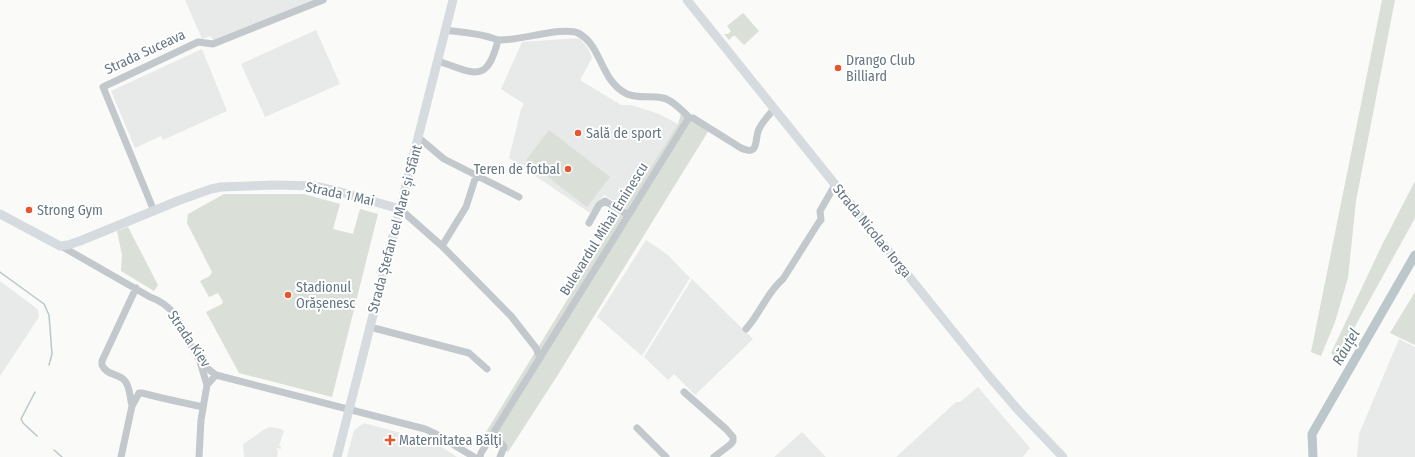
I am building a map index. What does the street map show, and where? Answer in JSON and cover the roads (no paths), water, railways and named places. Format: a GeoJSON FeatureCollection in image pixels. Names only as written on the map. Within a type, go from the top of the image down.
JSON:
{"type":"FeatureCollection","features":[{"type":"Feature","properties":{"kind":"main road","name":"Strada Ștefan cel Mare și Sfânt"},"geometry":{"type":"LineString","coordinates":[[336,457],[419,138],[453,0]]}},
{"type":"Feature","properties":{"kind":"main road","name":"Strada Nicolae Iorga"},"geometry":{"type":"LineString","coordinates":[[687,0],[1000,390],[1064,457]]}},
{"type":"Feature","properties":{"kind":"main road","name":"Strada 1 Mai"},"geometry":{"type":"LineString","coordinates":[[60,246],[80,242],[154,211],[211,189],[221,187],[275,185],[305,186],[321,188],[400,209]]}},
{"type":"Feature","properties":{"kind":"main road","name":"Strada Kiev"},"geometry":{"type":"LineString","coordinates":[[0,214],[60,246]]}},
{"type":"Feature","properties":{"kind":"street","name":"Strada Suceava"},"geometry":{"type":"LineString","coordinates":[[154,211],[104,90],[104,85],[198,42],[213,44],[323,0]]}},
{"type":"Feature","properties":{"kind":"street"},"geometry":{"type":"LineString","coordinates":[[445,30],[486,36],[498,40],[565,31],[577,33],[587,40],[594,49],[608,77],[617,87],[627,94],[637,97],[663,98],[670,101],[690,118],[693,118],[740,148],[751,150],[755,148],[759,130],[774,109]]}},
{"type":"Feature","properties":{"kind":"street"},"geometry":{"type":"LineString","coordinates":[[438,61],[466,70],[482,72],[494,56],[498,40]]}},
{"type":"Feature","properties":{"kind":"street","name":"Bulevardul Mihai Eminescu"},"geometry":{"type":"LineString","coordinates":[[480,457],[481,453],[628,214],[682,128],[690,118]]}},
{"type":"Feature","properties":{"kind":"street"},"geometry":{"type":"LineString","coordinates":[[419,138],[444,159],[519,197]]}},
{"type":"Feature","properties":{"kind":"street"},"geometry":{"type":"LineString","coordinates":[[442,246],[466,207],[476,176]]}},
{"type":"Feature","properties":{"kind":"street"},"geometry":{"type":"LineString","coordinates":[[746,329],[755,318],[775,286],[783,279],[821,220],[820,211],[835,185]]}},
{"type":"Feature","properties":{"kind":"street"},"geometry":{"type":"LineString","coordinates":[[589,223],[599,205],[605,201],[628,214]]}},
{"type":"Feature","properties":{"kind":"street","name":"Strada 1 Mai"},"geometry":{"type":"LineString","coordinates":[[400,209],[442,246],[511,316],[536,348],[540,358]]}},
{"type":"Feature","properties":{"kind":"street","name":"Strada Kiev"},"geometry":{"type":"LineString","coordinates":[[60,246],[150,297],[160,300],[171,310],[182,325],[199,359],[216,375],[425,429],[442,437],[474,457]]}},
{"type":"Feature","properties":{"kind":"street"},"geometry":{"type":"LineString","coordinates":[[132,406],[126,382],[120,377],[107,371],[102,365],[102,361],[136,288]]}},
{"type":"Feature","properties":{"kind":"street"},"geometry":{"type":"LineString","coordinates":[[370,327],[469,353],[487,369]]}},
{"type":"Feature","properties":{"kind":"street"},"geometry":{"type":"LineString","coordinates":[[199,359],[207,385],[203,407],[199,457]]}},
{"type":"Feature","properties":{"kind":"street"},"geometry":{"type":"LineString","coordinates":[[207,385],[216,375]]}},
{"type":"Feature","properties":{"kind":"street"},"geometry":{"type":"LineString","coordinates":[[121,457],[132,406],[137,394],[140,392],[203,407]]}},
{"type":"Feature","properties":{"kind":"street"},"geometry":{"type":"LineString","coordinates":[[684,392],[733,437],[731,444],[714,457]]}},
{"type":"Feature","properties":{"kind":"street"},"geometry":{"type":"LineString","coordinates":[[637,428],[666,457]]}},
{"type":"Feature","properties":{"kind":"street"},"geometry":{"type":"LineString","coordinates":[[491,437],[504,447],[500,457]]}},
{"type":"Feature","properties":{"kind":"waterway","name":"Răuțel"},"geometry":{"type":"LineString","coordinates":[[1313,457],[1312,434],[1415,255]]}},
{"type":"Feature","properties":{"kind":"waterway"},"geometry":{"type":"LineString","coordinates":[[0,272],[44,304],[49,315],[52,354],[49,365]]}},
{"type":"Feature","properties":{"kind":"waterway"},"geometry":{"type":"LineString","coordinates":[[35,392],[21,419],[23,423],[37,436]]}},
{"type":"Feature","properties":{"kind":"waterway"},"geometry":{"type":"LineString","coordinates":[[54,450],[62,457]]}},
{"type":"Feature","properties":{"kind":"place","name":"Drango Club Billiard"},"geometry":{"type":"Point","coordinates":[838,68]}},
{"type":"Feature","properties":{"kind":"place","name":"Sală de sport"},"geometry":{"type":"Point","coordinates":[578,133]}},
{"type":"Feature","properties":{"kind":"place","name":"Teren de fotbal"},"geometry":{"type":"Point","coordinates":[568,169]}},
{"type":"Feature","properties":{"kind":"place","name":"Strong Gym"},"geometry":{"type":"Point","coordinates":[29,210]}},
{"type":"Feature","properties":{"kind":"place","name":"Stadionul Orășenesc"},"geometry":{"type":"Point","coordinates":[288,295]}},
{"type":"Feature","properties":{"kind":"place","name":"Maternitatea Bălţi"},"geometry":{"type":"Point","coordinates":[390,440]}}]}
